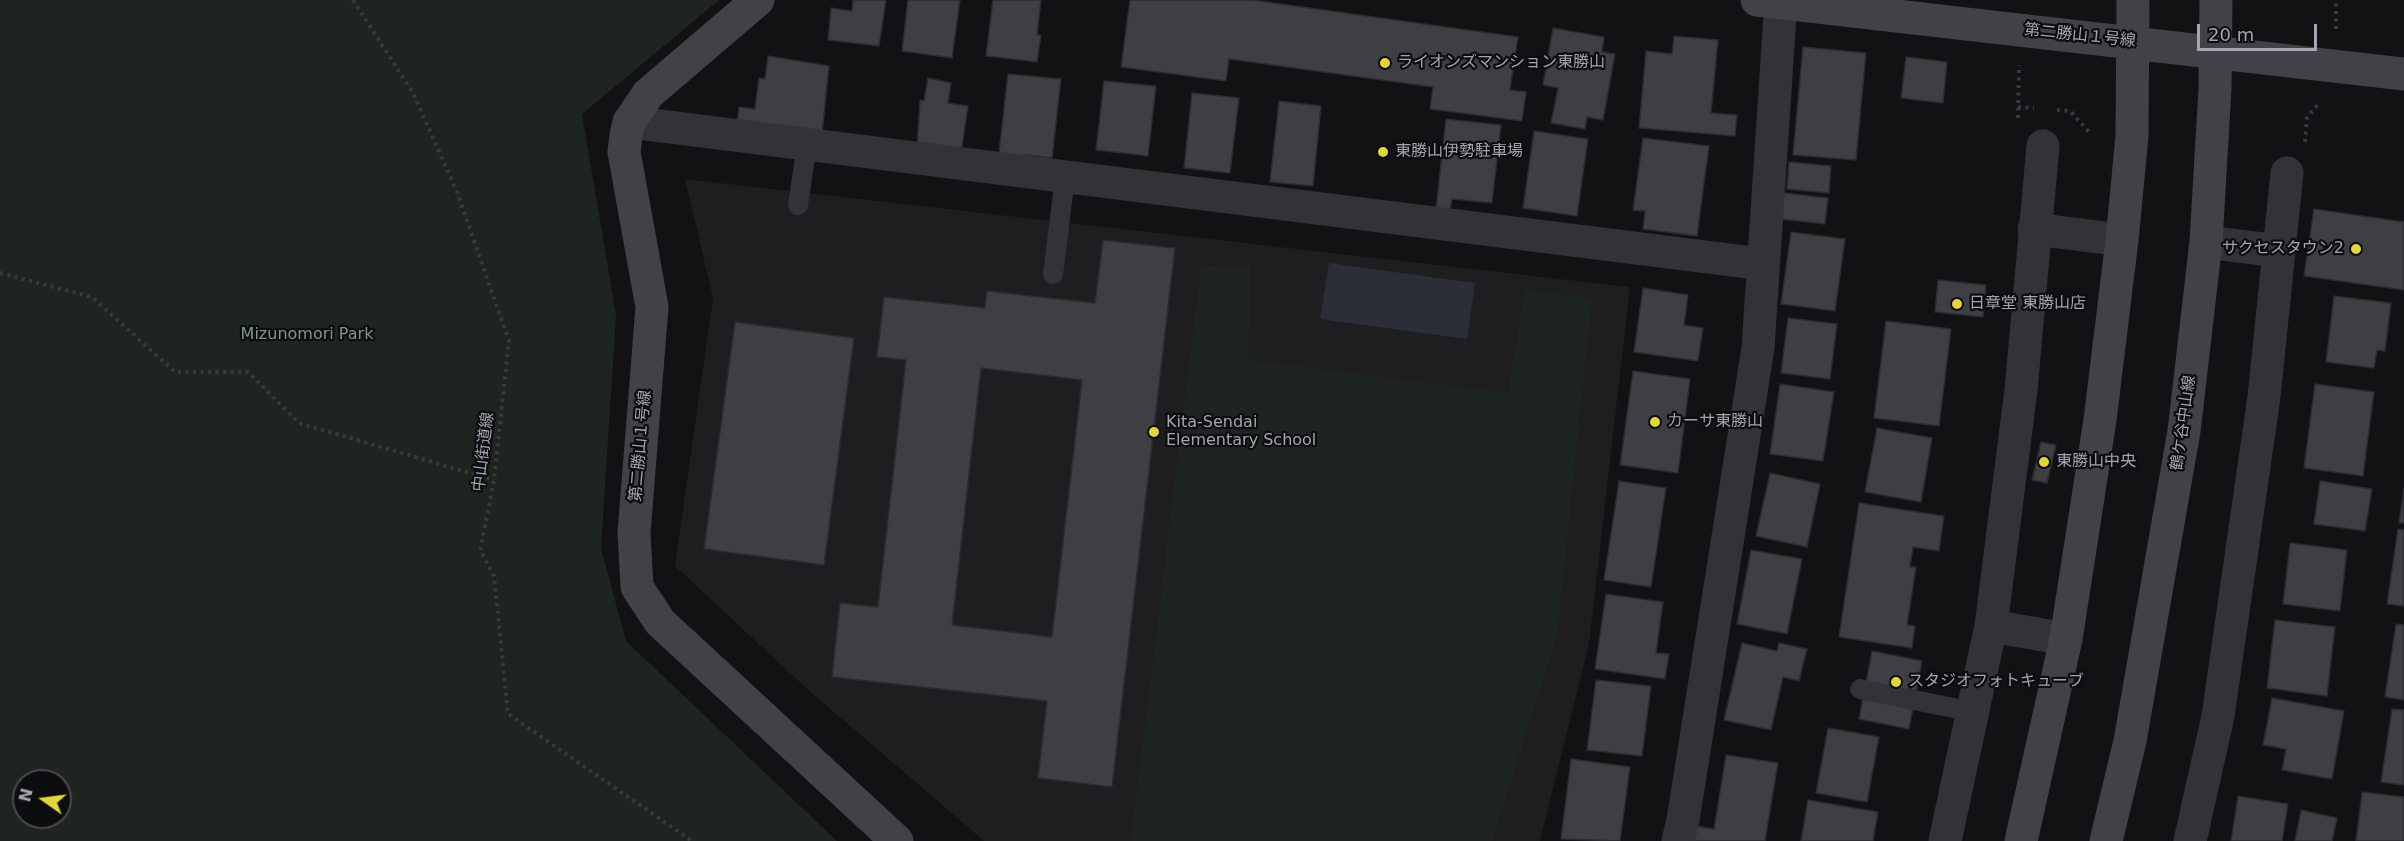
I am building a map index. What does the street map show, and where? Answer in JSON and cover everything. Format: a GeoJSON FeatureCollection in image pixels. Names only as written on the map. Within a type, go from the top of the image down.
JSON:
{"type":"FeatureCollection","features":[{"type":"Feature","properties":{"kind":"street","name":"第二勝山１号線"},"geometry":{"type":"LineString","coordinates":[[758,0],[648,94],[629,122],[624,152],[652,307],[634,533],[638,587],[660,622],[897,841]]}},
{"type":"Feature","properties":{"kind":"street"},"geometry":{"type":"LineString","coordinates":[[2021,841],[2066,639],[2100,420],[2132,136],[2133,0]]}},
{"type":"Feature","properties":{"kind":"street","name":"鶴ケ谷中山線"},"geometry":{"type":"LineString","coordinates":[[2106,841],[2130,741],[2184,432],[2206,242],[2216,88],[2216,0]]}},
{"type":"Feature","properties":{"kind":"street","name":"第二勝山１号線"},"geometry":{"type":"LineString","coordinates":[[1773,1],[2404,74]]}},
{"type":"Feature","properties":{"kind":"street"},"geometry":{"type":"LineString","coordinates":[[1678,841],[1758,348],[1773,1]]}},
{"type":"Feature","properties":{"kind":"street"},"geometry":{"type":"LineString","coordinates":[[629,122],[1762,264]]}},
{"type":"Feature","properties":{"kind":"street"},"geometry":{"type":"LineString","coordinates":[[1945,841],[1991,626],[2021,390],[2043,146]]}},
{"type":"Feature","properties":{"kind":"street"},"geometry":{"type":"LineString","coordinates":[[2190,841],[2218,716],[2264,397],[2279,250],[2296,162]]}},
{"type":"Feature","properties":{"kind":"street"},"geometry":{"type":"LineString","coordinates":[[2034,229],[2122,240]]}},
{"type":"Feature","properties":{"kind":"street"},"geometry":{"type":"LineString","coordinates":[[2206,242],[2279,250]]}},
{"type":"Feature","properties":{"kind":"street"},"geometry":{"type":"LineString","coordinates":[[1991,626],[2066,639]]}},
{"type":"Feature","properties":{"kind":"lane"},"geometry":{"type":"LineString","coordinates":[[798,205],[807,144]]}},
{"type":"Feature","properties":{"kind":"lane"},"geometry":{"type":"LineString","coordinates":[[1053,274],[1065,177]]}},
{"type":"Feature","properties":{"kind":"lane"},"geometry":{"type":"LineString","coordinates":[[1860,689],[1972,712]]}},
{"type":"Feature","properties":{"kind":"path","name":"中山街道線"},"geometry":{"type":"LineString","coordinates":[[353,0],[413,93],[457,192],[509,341],[494,480],[480,550],[494,576],[508,714],[692,841]]}},
{"type":"Feature","properties":{"kind":"path"},"geometry":{"type":"LineString","coordinates":[[2336,0],[2336,32]]}},
{"type":"Feature","properties":{"kind":"path"},"geometry":{"type":"LineString","coordinates":[[2296,162],[2307,118],[2320,102]]}},
{"type":"Feature","properties":{"kind":"path"},"geometry":{"type":"LineString","coordinates":[[0,273],[92,297],[175,372],[248,372],[299,423],[494,480]]}},
{"type":"Feature","properties":{"kind":"shaded area","name":"Kita-Sendai Elementary School"},"geometry":{"type":"Polygon","coordinates":[[[685,179],[1630,287],[1589,644],[1540,841],[984,841],[806,688],[675,566],[713,298],[685,179]]]}},
{"type":"Feature","properties":{"kind":"shaded area"},"geometry":{"type":"Polygon","coordinates":[[[1329,263],[1475,283],[1467,339],[1320,319],[1329,263]]]}},
{"type":"Feature","properties":{"kind":"green space","name":"Mizunomori Park"},"geometry":{"type":"Polygon","coordinates":[[[0,0],[719,0],[582,114],[616,316],[601,548],[626,641],[837,841],[0,841],[0,0]]]}},
{"type":"Feature","properties":{"kind":"green space"},"geometry":{"type":"Polygon","coordinates":[[[1250,265],[1249,360],[1508,393],[1525,290],[1592,298],[1557,636],[1492,841],[1131,841],[1201,266],[1250,265]]]}},
{"type":"Feature","properties":{"kind":"building"},"geometry":{"type":"Polygon","coordinates":[[[853,0],[886,0],[879,46],[828,40],[831,8],[852,11],[853,0]]]}},
{"type":"Feature","properties":{"kind":"building"},"geometry":{"type":"Polygon","coordinates":[[[908,0],[960,0],[952,58],[902,51],[908,0]]]}},
{"type":"Feature","properties":{"kind":"building"},"geometry":{"type":"Polygon","coordinates":[[[993,0],[1041,0],[1037,35],[1041,35],[1037,62],[986,56],[993,0]]]}},
{"type":"Feature","properties":{"kind":"building","name":"ライオンズマンション東勝山"},"geometry":{"type":"Polygon","coordinates":[[[1130,0],[1252,0],[1518,37],[1510,90],[1526,92],[1522,121],[1430,109],[1433,87],[1229,59],[1226,81],[1121,67],[1130,0]]]}},
{"type":"Feature","properties":{"kind":"building"},"geometry":{"type":"Polygon","coordinates":[[[1553,28],[1604,37],[1602,52],[1615,54],[1603,120],[1587,117],[1585,129],[1551,123],[1558,88],[1543,85],[1553,28]]]}},
{"type":"Feature","properties":{"kind":"building"},"geometry":{"type":"Polygon","coordinates":[[[1674,36],[1718,40],[1711,113],[1737,115],[1735,136],[1639,128],[1646,51],[1672,54],[1674,36]]]}},
{"type":"Feature","properties":{"kind":"building"},"geometry":{"type":"Polygon","coordinates":[[[1803,47],[1866,53],[1856,160],[1793,155],[1803,47]]]}},
{"type":"Feature","properties":{"kind":"building"},"geometry":{"type":"Polygon","coordinates":[[[768,56],[829,66],[821,143],[736,132],[739,107],[755,109],[759,78],[765,79],[768,56]]]}},
{"type":"Feature","properties":{"kind":"building"},"geometry":{"type":"Polygon","coordinates":[[[1906,57],[1947,62],[1943,103],[1901,98],[1906,57]]]}},
{"type":"Feature","properties":{"kind":"building"},"geometry":{"type":"Polygon","coordinates":[[[1008,74],[1061,79],[1052,158],[1027,155],[998,161],[1008,74]]]}},
{"type":"Feature","properties":{"kind":"building"},"geometry":{"type":"Polygon","coordinates":[[[928,78],[951,83],[948,103],[968,106],[961,153],[917,148],[920,100],[924,101],[928,78]]]}},
{"type":"Feature","properties":{"kind":"building"},"geometry":{"type":"Polygon","coordinates":[[[1104,81],[1156,86],[1148,156],[1096,150],[1104,81]]]}},
{"type":"Feature","properties":{"kind":"building"},"geometry":{"type":"Polygon","coordinates":[[[1192,93],[1239,98],[1230,173],[1184,168],[1192,93]]]}},
{"type":"Feature","properties":{"kind":"building"},"geometry":{"type":"Polygon","coordinates":[[[1279,101],[1321,106],[1313,186],[1270,182],[1279,101]]]}},
{"type":"Feature","properties":{"kind":"building"},"geometry":{"type":"Polygon","coordinates":[[[1446,119],[1501,125],[1492,203],[1452,199],[1450,211],[1436,209],[1446,119]]]}},
{"type":"Feature","properties":{"kind":"building"},"geometry":{"type":"Polygon","coordinates":[[[1534,131],[1588,139],[1577,216],[1523,208],[1534,131]]]}},
{"type":"Feature","properties":{"kind":"building"},"geometry":{"type":"Polygon","coordinates":[[[1643,138],[1709,146],[1697,236],[1643,229],[1645,211],[1633,210],[1643,138]]]}},
{"type":"Feature","properties":{"kind":"building"},"geometry":{"type":"Polygon","coordinates":[[[1789,162],[1831,166],[1829,193],[1787,189],[1789,162]]]}},
{"type":"Feature","properties":{"kind":"building"},"geometry":{"type":"Polygon","coordinates":[[[1784,193],[1828,198],[1825,224],[1781,219],[1784,193]]]}},
{"type":"Feature","properties":{"kind":"building","name":"サクセスタウン2"},"geometry":{"type":"Polygon","coordinates":[[[2314,209],[2404,222],[2404,290],[2304,276],[2314,209]]]}},
{"type":"Feature","properties":{"kind":"building"},"geometry":{"type":"Polygon","coordinates":[[[1791,232],[1845,239],[1835,311],[1781,304],[1791,232]]]}},
{"type":"Feature","properties":{"kind":"building"},"geometry":{"type":"Polygon","coordinates":[[[1103,240],[1175,248],[1112,787],[1038,778],[1047,701],[832,677],[840,603],[878,607],[906,360],[877,357],[884,297],[985,308],[987,291],[1095,303],[1103,240]],[[981,368],[952,625],[1052,637],[1082,380],[981,368]]]}},
{"type":"Feature","properties":{"kind":"building"},"geometry":{"type":"Polygon","coordinates":[[[1938,280],[1986,285],[1983,317],[1935,312],[1938,280]]]}},
{"type":"Feature","properties":{"kind":"building"},"geometry":{"type":"Polygon","coordinates":[[[1643,288],[1688,295],[1684,325],[1703,328],[1698,361],[1634,352],[1643,288]]]}},
{"type":"Feature","properties":{"kind":"building"},"geometry":{"type":"Polygon","coordinates":[[[2334,296],[2391,303],[2385,351],[2377,350],[2374,368],[2326,362],[2334,296]]]}},
{"type":"Feature","properties":{"kind":"building"},"geometry":{"type":"Polygon","coordinates":[[[1788,318],[1837,324],[1830,379],[1781,373],[1788,318]]]}},
{"type":"Feature","properties":{"kind":"building"},"geometry":{"type":"Polygon","coordinates":[[[1886,321],[1951,329],[1939,426],[1874,418],[1886,321]]]}},
{"type":"Feature","properties":{"kind":"building"},"geometry":{"type":"Polygon","coordinates":[[[735,322],[854,338],[824,565],[704,549],[735,322]]]}},
{"type":"Feature","properties":{"kind":"building","name":"カーサ東勝山"},"geometry":{"type":"Polygon","coordinates":[[[1633,371],[1690,379],[1678,473],[1620,465],[1633,371]]]}},
{"type":"Feature","properties":{"kind":"building"},"geometry":{"type":"Polygon","coordinates":[[[1780,384],[1834,392],[1823,461],[1770,454],[1780,384]]]}},
{"type":"Feature","properties":{"kind":"building"},"geometry":{"type":"Polygon","coordinates":[[[2315,384],[2374,392],[2363,476],[2304,468],[2315,384]]]}},
{"type":"Feature","properties":{"kind":"building"},"geometry":{"type":"Polygon","coordinates":[[[1877,428],[1932,438],[1921,502],[1865,492],[1877,428]]]}},
{"type":"Feature","properties":{"kind":"building"},"geometry":{"type":"Polygon","coordinates":[[[2041,442],[2056,445],[2047,483],[2032,480],[2041,442]]]}},
{"type":"Feature","properties":{"kind":"building"},"geometry":{"type":"Polygon","coordinates":[[[1770,473],[1820,484],[1807,547],[1756,536],[1770,473]]]}},
{"type":"Feature","properties":{"kind":"building"},"geometry":{"type":"Polygon","coordinates":[[[1619,481],[1666,488],[1651,587],[1604,580],[1619,481]]]}},
{"type":"Feature","properties":{"kind":"building"},"geometry":{"type":"Polygon","coordinates":[[[2320,481],[2372,489],[2365,531],[2314,524],[2320,481]]]}},
{"type":"Feature","properties":{"kind":"building"},"geometry":{"type":"Polygon","coordinates":[[[2404,488],[2404,523],[2399,523],[2404,488]]]}},
{"type":"Feature","properties":{"kind":"building"},"geometry":{"type":"Polygon","coordinates":[[[1859,503],[1944,516],[1939,551],[1913,547],[1910,567],[1916,567],[1907,625],[1915,626],[1912,648],[1839,637],[1859,503]]]}},
{"type":"Feature","properties":{"kind":"building"},"geometry":{"type":"Polygon","coordinates":[[[2398,529],[2404,530],[2404,606],[2387,604],[2398,529]]]}},
{"type":"Feature","properties":{"kind":"building"},"geometry":{"type":"Polygon","coordinates":[[[2290,543],[2347,550],[2340,611],[2283,604],[2290,543]]]}},
{"type":"Feature","properties":{"kind":"building"},"geometry":{"type":"Polygon","coordinates":[[[1751,550],[1802,559],[1787,634],[1737,624],[1751,550]]]}},
{"type":"Feature","properties":{"kind":"building"},"geometry":{"type":"Polygon","coordinates":[[[1606,594],[1663,602],[1656,653],[1669,654],[1665,679],[1595,669],[1606,594]]]}},
{"type":"Feature","properties":{"kind":"building"},"geometry":{"type":"Polygon","coordinates":[[[2275,620],[2335,627],[2327,696],[2267,688],[2275,620]]]}},
{"type":"Feature","properties":{"kind":"building"},"geometry":{"type":"Polygon","coordinates":[[[2396,624],[2404,625],[2404,700],[2385,697],[2396,624]]]}},
{"type":"Feature","properties":{"kind":"building"},"geometry":{"type":"Polygon","coordinates":[[[1742,643],[1777,651],[1779,643],[1807,649],[1799,681],[1783,677],[1771,730],[1724,720],[1742,643]]]}},
{"type":"Feature","properties":{"kind":"building"},"geometry":{"type":"Polygon","coordinates":[[[1872,651],[1922,661],[1909,729],[1859,719],[1872,651]]]}},
{"type":"Feature","properties":{"kind":"building"},"geometry":{"type":"Polygon","coordinates":[[[1596,680],[1651,686],[1642,756],[1587,750],[1596,680]]]}},
{"type":"Feature","properties":{"kind":"building"},"geometry":{"type":"Polygon","coordinates":[[[2272,698],[2344,711],[2332,779],[2282,770],[2286,749],[2263,745],[2272,698]]]}},
{"type":"Feature","properties":{"kind":"building"},"geometry":{"type":"Polygon","coordinates":[[[2392,709],[2404,710],[2404,785],[2381,782],[2392,709]]]}},
{"type":"Feature","properties":{"kind":"building"},"geometry":{"type":"Polygon","coordinates":[[[1828,728],[1879,737],[1867,802],[1816,793],[1828,728]]]}},
{"type":"Feature","properties":{"kind":"building"},"geometry":{"type":"Polygon","coordinates":[[[1726,755],[1778,763],[1765,841],[1694,841],[1697,826],[1714,829],[1726,755]]]}},
{"type":"Feature","properties":{"kind":"building"},"geometry":{"type":"Polygon","coordinates":[[[1571,759],[1630,767],[1620,841],[1561,839],[1571,759]]]}},
{"type":"Feature","properties":{"kind":"building"},"geometry":{"type":"Polygon","coordinates":[[[2362,792],[2404,797],[2404,841],[2356,841],[2362,792]]]}},
{"type":"Feature","properties":{"kind":"building"},"geometry":{"type":"Polygon","coordinates":[[[2238,796],[2288,804],[2282,841],[2231,841],[2238,796]]]}},
{"type":"Feature","properties":{"kind":"building"},"geometry":{"type":"Polygon","coordinates":[[[1808,800],[1878,812],[1873,841],[1801,841],[1808,800]]]}},
{"type":"Feature","properties":{"kind":"building"},"geometry":{"type":"Polygon","coordinates":[[[2301,810],[2337,818],[2332,841],[2295,841],[2301,810]]]}},
{"type":"Feature","properties":{"kind":"place","name":"ライオンズマンション東勝山"},"geometry":{"type":"Point","coordinates":[1385,63]}},
{"type":"Feature","properties":{"kind":"place","name":"東勝山伊勢駐車場"},"geometry":{"type":"Point","coordinates":[1383,152]}},
{"type":"Feature","properties":{"kind":"place","name":"サクセスタウン2"},"geometry":{"type":"Point","coordinates":[2356,249]}},
{"type":"Feature","properties":{"kind":"place","name":"日章堂 東勝山店"},"geometry":{"type":"Point","coordinates":[1957,304]}},
{"type":"Feature","properties":{"kind":"place","name":"カーサ東勝山"},"geometry":{"type":"Point","coordinates":[1655,422]}},
{"type":"Feature","properties":{"kind":"place","name":"Kita-Sendai Elementary School"},"geometry":{"type":"Point","coordinates":[1154,432]}},
{"type":"Feature","properties":{"kind":"place","name":"東勝山中央"},"geometry":{"type":"Point","coordinates":[2044,462]}},
{"type":"Feature","properties":{"kind":"place","name":"スタジオフォトキューブ"},"geometry":{"type":"Point","coordinates":[1896,682]}}]}
